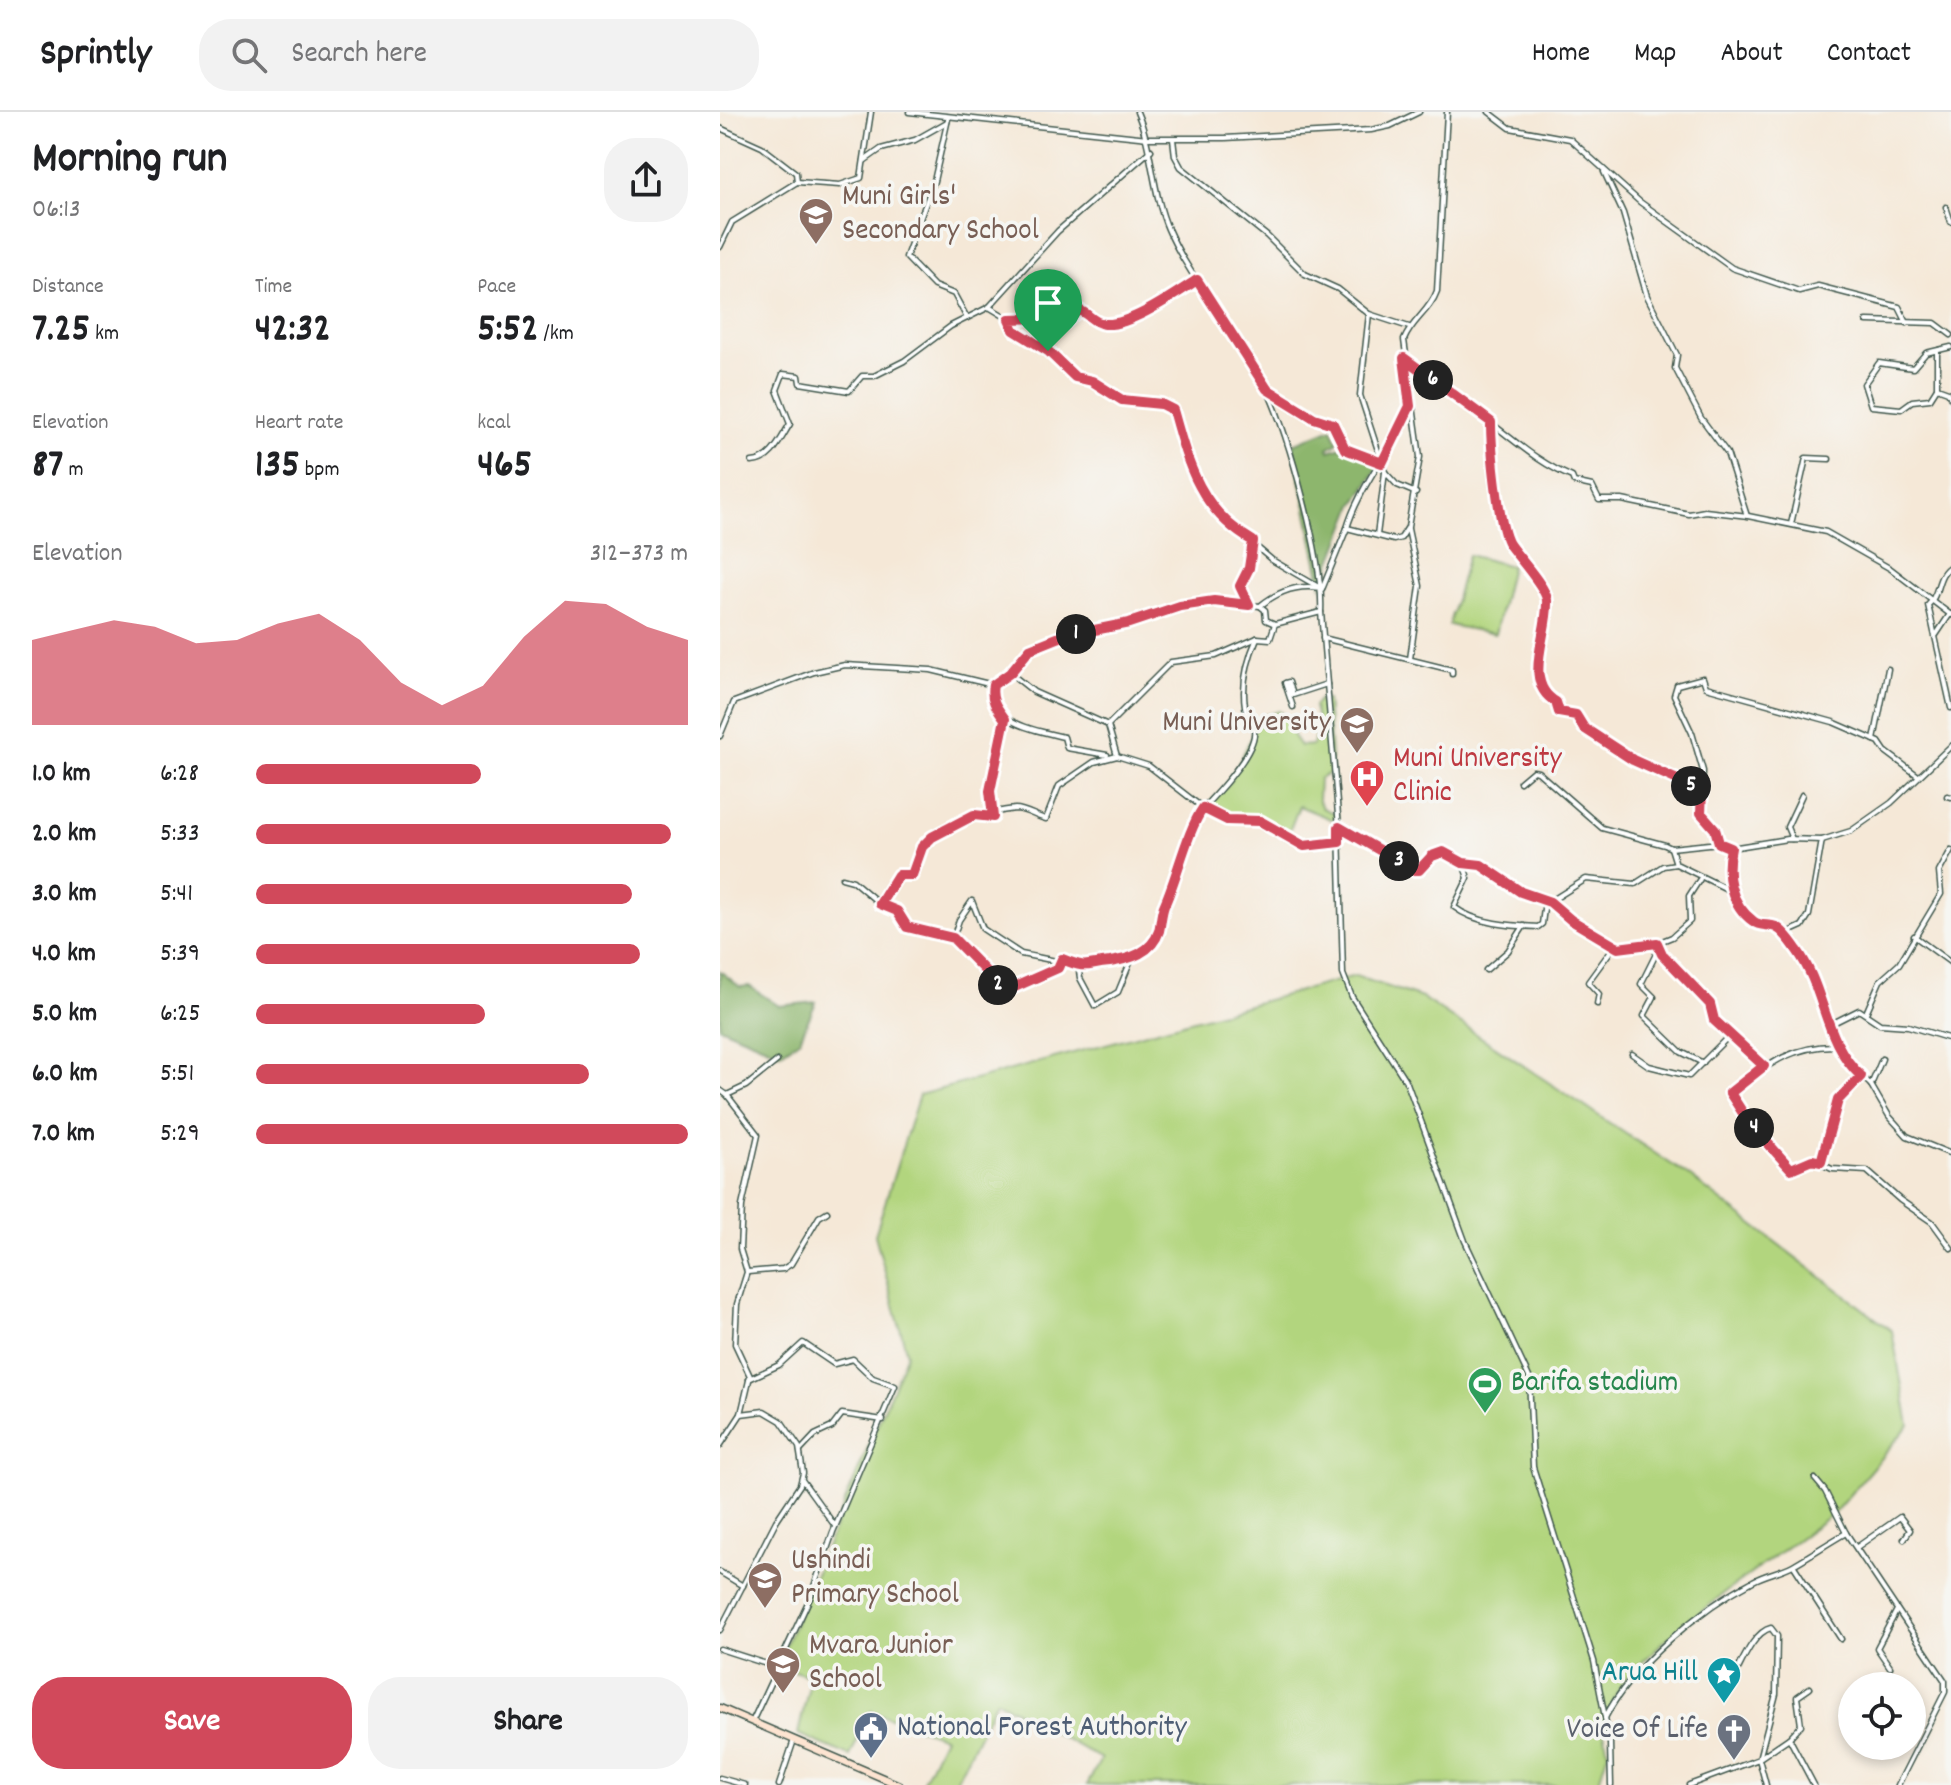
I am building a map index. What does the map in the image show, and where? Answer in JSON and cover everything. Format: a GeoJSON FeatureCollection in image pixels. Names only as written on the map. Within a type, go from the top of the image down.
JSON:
{"type":"FeatureCollection","features":[{"type":"Feature","properties":{"kind":"main road"},"geometry":{"type":"LineString","coordinates":[[720,1708],[888,1783],[899,1785]]}},
{"type":"Feature","properties":{"kind":"street"},"geometry":{"type":"LineString","coordinates":[[720,247],[732,222],[797,182],[845,184],[861,178],[871,112]]}},
{"type":"Feature","properties":{"kind":"street"},"geometry":{"type":"LineString","coordinates":[[909,112],[935,114],[948,120],[1173,139],[1371,130],[1401,122],[1419,112]]}},
{"type":"Feature","properties":{"kind":"street"},"geometry":{"type":"LineString","coordinates":[[960,112],[962,120]]}},
{"type":"Feature","properties":{"kind":"street"},"geometry":{"type":"LineString","coordinates":[[1137,112],[1148,138],[1168,228],[1197,280],[1267,389],[1295,471],[1322,589],[1321,612],[1339,827],[1343,970],[1352,997],[1407,1083],[1465,1241],[1527,1371],[1533,1467],[1585,1629],[1611,1752],[1611,1785]]}},
{"type":"Feature","properties":{"kind":"street"},"geometry":{"type":"LineString","coordinates":[[1347,528],[1394,540],[1401,538],[1408,527],[1420,457],[1404,358],[1409,327],[1431,304],[1437,291],[1447,112]]}},
{"type":"Feature","properties":{"kind":"street"},"geometry":{"type":"LineString","coordinates":[[1489,112],[1510,128],[1567,137],[1682,235],[1728,266],[1799,291],[1818,286],[1899,307],[1907,323]]}},
{"type":"Feature","properties":{"kind":"street"},"geometry":{"type":"LineString","coordinates":[[864,161],[881,149],[915,140],[948,120]]}},
{"type":"Feature","properties":{"kind":"street"},"geometry":{"type":"LineString","coordinates":[[948,120],[934,181],[906,257],[934,286],[954,294],[967,318]]}},
{"type":"Feature","properties":{"kind":"street"},"geometry":{"type":"LineString","coordinates":[[720,128],[762,147],[794,172],[797,182]]}},
{"type":"Feature","properties":{"kind":"street"},"geometry":{"type":"LineString","coordinates":[[1173,139],[1175,156],[1181,167],[1267,236],[1305,274],[1338,289],[1369,314],[1409,327]]}},
{"type":"Feature","properties":{"kind":"street"},"geometry":{"type":"LineString","coordinates":[[752,462],[763,460],[783,441],[790,424],[777,390],[783,374],[799,376],[800,383],[811,387],[852,390],[862,376],[874,376],[904,361],[967,318],[989,307],[1058,231],[1151,150]]}},
{"type":"Feature","properties":{"kind":"street"},"geometry":{"type":"LineString","coordinates":[[1603,169],[1623,213],[1647,296],[1677,355],[1675,368],[1701,418],[1727,453],[1748,516]]}},
{"type":"Feature","properties":{"kind":"street"},"geometry":{"type":"LineString","coordinates":[[1946,207],[1951,222]]}},
{"type":"Feature","properties":{"kind":"street"},"geometry":{"type":"LineString","coordinates":[[989,307],[1009,319],[1040,318],[1065,323],[1078,310],[1097,323],[1108,324],[1144,311],[1197,280]]}},
{"type":"Feature","properties":{"kind":"street"},"geometry":{"type":"LineString","coordinates":[[1369,314],[1360,395],[1385,472],[1397,485],[1416,493]]}},
{"type":"Feature","properties":{"kind":"street"},"geometry":{"type":"LineString","coordinates":[[1009,319],[1014,330],[1048,351],[1075,377],[1092,381],[1122,400],[1161,404],[1173,410],[1190,473],[1220,516],[1272,560],[1322,589]]}},
{"type":"Feature","properties":{"kind":"street"},"geometry":{"type":"LineString","coordinates":[[1867,321],[1937,324],[1951,335]]}},
{"type":"Feature","properties":{"kind":"street"},"geometry":{"type":"LineString","coordinates":[[1937,352],[1937,388],[1928,400],[1912,401],[1901,409],[1871,406],[1864,386],[1882,362],[1913,368],[1926,353],[1951,347]]}},
{"type":"Feature","properties":{"kind":"street"},"geometry":{"type":"LineString","coordinates":[[1404,358],[1491,422],[1512,439],[1517,448],[1550,469],[1572,477],[1574,482],[1592,486],[1599,500],[1622,500],[1689,514],[1705,511],[1748,516],[1828,533],[1895,572],[1951,615],[1935,637]]}},
{"type":"Feature","properties":{"kind":"street"},"geometry":{"type":"LineString","coordinates":[[1937,388],[1948,392],[1951,398]]}},
{"type":"Feature","properties":{"kind":"street"},"geometry":{"type":"LineString","coordinates":[[1267,389],[1314,418],[1333,424],[1345,449],[1382,463]]}},
{"type":"Feature","properties":{"kind":"street"},"geometry":{"type":"LineString","coordinates":[[1322,589],[1356,503],[1382,463],[1410,406]]}},
{"type":"Feature","properties":{"kind":"street"},"geometry":{"type":"LineString","coordinates":[[1491,422],[1502,528],[1547,598],[1547,623],[1536,673],[1541,690],[1556,702],[1559,712],[1576,715],[1584,728],[1603,742],[1658,774],[1676,777],[1702,791]]}},
{"type":"Feature","properties":{"kind":"street"},"geometry":{"type":"LineString","coordinates":[[1791,524],[1806,458],[1829,459]]}},
{"type":"Feature","properties":{"kind":"street"},"geometry":{"type":"LineString","coordinates":[[1377,536],[1385,472]]}},
{"type":"Feature","properties":{"kind":"street"},"geometry":{"type":"LineString","coordinates":[[1408,527],[1420,586],[1410,659]]}},
{"type":"Feature","properties":{"kind":"street"},"geometry":{"type":"LineString","coordinates":[[1249,605],[1240,586],[1249,568],[1253,541]]}},
{"type":"Feature","properties":{"kind":"street"},"geometry":{"type":"LineString","coordinates":[[1951,566],[1944,571],[1934,601],[1928,606],[1951,708]]}},
{"type":"Feature","properties":{"kind":"street"},"geometry":{"type":"LineString","coordinates":[[1260,606],[1286,591],[1307,586],[1322,589]]}},
{"type":"Feature","properties":{"kind":"street"},"geometry":{"type":"LineString","coordinates":[[720,736],[734,702],[827,668],[845,665],[931,670],[993,685],[1010,673],[1030,649],[1060,637],[1102,630],[1180,606],[1214,601],[1260,606],[1264,608],[1266,620],[1275,624],[1321,612]]}},
{"type":"Feature","properties":{"kind":"street"},"geometry":{"type":"LineString","coordinates":[[1108,725],[1171,662],[1216,656],[1257,638],[1270,639],[1275,624]]}},
{"type":"Feature","properties":{"kind":"street"},"geometry":{"type":"LineString","coordinates":[[953,938],[959,920],[973,901],[983,929],[1016,952],[1062,959],[1091,968],[1132,957],[1157,937],[1164,906],[1173,889],[1196,819],[1226,786],[1252,738],[1254,728],[1246,706],[1245,664],[1257,638]]}},
{"type":"Feature","properties":{"kind":"street"},"geometry":{"type":"LineString","coordinates":[[1323,638],[1452,670],[1452,674]]}},
{"type":"Feature","properties":{"kind":"street"},"geometry":{"type":"LineString","coordinates":[[1874,740],[1888,669]]}},
{"type":"Feature","properties":{"kind":"street"},"geometry":{"type":"LineString","coordinates":[[1010,673],[1034,692],[1108,725],[1117,756]]}},
{"type":"Feature","properties":{"kind":"street"},"geometry":{"type":"LineString","coordinates":[[1719,843],[1715,829],[1701,813],[1698,754],[1673,692],[1675,687],[1686,682],[1703,678],[1706,687],[1744,695],[1787,712],[1829,720],[1874,740],[1917,775]]}},
{"type":"Feature","properties":{"kind":"street"},"geometry":{"type":"LineString","coordinates":[[1293,707],[1285,683],[1289,682],[1293,695],[1327,684]]}},
{"type":"Feature","properties":{"kind":"street"},"geometry":{"type":"LineString","coordinates":[[993,685],[995,705],[1005,719],[1064,737],[1067,748],[1110,757]]}},
{"type":"Feature","properties":{"kind":"street"},"geometry":{"type":"LineString","coordinates":[[993,817],[990,791],[1005,719]]}},
{"type":"Feature","properties":{"kind":"street"},"geometry":{"type":"LineString","coordinates":[[1520,782],[1536,770],[1602,828],[1642,837],[1671,848],[1719,843],[1731,848],[1792,839],[1822,840],[1858,827],[1891,803],[1951,746]]}},
{"type":"Feature","properties":{"kind":"street"},"geometry":{"type":"LineString","coordinates":[[880,904],[898,875],[912,875],[928,839],[974,815],[993,817],[1019,809],[1043,819],[1048,817],[1059,786],[1094,762],[1117,756],[1149,766],[1203,808],[1227,820],[1260,821],[1304,846],[1339,842]]}},
{"type":"Feature","properties":{"kind":"street"},"geometry":{"type":"LineString","coordinates":[[1792,839],[1787,827],[1802,795]]}},
{"type":"Feature","properties":{"kind":"street"},"geometry":{"type":"LineString","coordinates":[[1339,827],[1414,870],[1423,868],[1439,853],[1463,863],[1481,865],[1521,892],[1548,901],[1571,920],[1615,945],[1635,948],[1658,946],[1690,921],[1689,896],[1700,879]]}},
{"type":"Feature","properties":{"kind":"street"},"geometry":{"type":"LineString","coordinates":[[1784,934],[1802,926],[1808,918],[1822,840]]}},
{"type":"Feature","properties":{"kind":"street"},"geometry":{"type":"LineString","coordinates":[[1671,848],[1676,864],[1700,879],[1731,891]]}},
{"type":"Feature","properties":{"kind":"street"},"geometry":{"type":"LineString","coordinates":[[1731,848],[1728,882],[1731,891],[1754,923],[1777,928],[1784,934],[1810,971],[1827,1026],[1845,1060],[1871,1085],[1889,1116],[1907,1136],[1951,1154]]}},
{"type":"Feature","properties":{"kind":"street"},"geometry":{"type":"LineString","coordinates":[[1866,1013],[1880,981],[1899,964],[1941,894],[1939,872],[1951,850]]}},
{"type":"Feature","properties":{"kind":"street"},"geometry":{"type":"LineString","coordinates":[[1463,863],[1468,878],[1455,908],[1494,923],[1524,926],[1542,924],[1548,901],[1586,879],[1635,884],[1663,866],[1676,864]]}},
{"type":"Feature","properties":{"kind":"street"},"geometry":{"type":"LineString","coordinates":[[842,878],[853,881],[880,904],[897,911],[907,927],[953,938],[1004,990],[1058,968],[1062,959]]}},
{"type":"Feature","properties":{"kind":"street"},"geometry":{"type":"LineString","coordinates":[[1941,894],[1951,898]]}},
{"type":"Feature","properties":{"kind":"street"},"geometry":{"type":"LineString","coordinates":[[1486,970],[1508,951],[1524,926]]}},
{"type":"Feature","properties":{"kind":"street"},"geometry":{"type":"LineString","coordinates":[[1914,936],[1951,963]]}},
{"type":"Feature","properties":{"kind":"street"},"geometry":{"type":"LineString","coordinates":[[1597,1004],[1599,994],[1588,982],[1615,945]]}},
{"type":"Feature","properties":{"kind":"street"},"geometry":{"type":"LineString","coordinates":[[1658,946],[1710,1004],[1714,1020],[1764,1066]]}},
{"type":"Feature","properties":{"kind":"street"},"geometry":{"type":"LineString","coordinates":[[1658,946],[1641,984],[1654,997],[1644,1016],[1681,1052],[1703,1063]]}},
{"type":"Feature","properties":{"kind":"street"},"geometry":{"type":"LineString","coordinates":[[1078,965],[1080,978],[1095,1006],[1118,992],[1132,957]]}},
{"type":"Feature","properties":{"kind":"street"},"geometry":{"type":"LineString","coordinates":[[1827,1026],[1856,1010],[1866,1013],[1880,1024],[1908,1026],[1951,1039]]}},
{"type":"Feature","properties":{"kind":"street"},"geometry":{"type":"LineString","coordinates":[[1632,1054],[1647,1065],[1686,1077],[1730,1035]]}},
{"type":"Feature","properties":{"kind":"street"},"geometry":{"type":"LineString","coordinates":[[1838,1046],[1792,1051],[1784,1059],[1764,1066],[1730,1093],[1748,1121],[1791,1169],[1812,1160],[1832,1169],[1861,1170],[1874,1175],[1893,1195],[1932,1222],[1951,1248]]}},
{"type":"Feature","properties":{"kind":"street"},"geometry":{"type":"LineString","coordinates":[[1871,1085],[1882,1059]]}},
{"type":"Feature","properties":{"kind":"street"},"geometry":{"type":"LineString","coordinates":[[727,1095],[746,1086],[759,1072],[777,1061]]}},
{"type":"Feature","properties":{"kind":"street"},"geometry":{"type":"LineString","coordinates":[[1821,1162],[1838,1100],[1861,1076]]}},
{"type":"Feature","properties":{"kind":"street"},"geometry":{"type":"LineString","coordinates":[[720,1090],[758,1135],[742,1206],[740,1249],[747,1272],[737,1304],[735,1344],[749,1379],[741,1414],[720,1446]]}},
{"type":"Feature","properties":{"kind":"street"},"geometry":{"type":"LineString","coordinates":[[747,1272],[788,1267],[819,1217],[827,1212]]}},
{"type":"Feature","properties":{"kind":"street"},"geometry":{"type":"LineString","coordinates":[[749,1379],[779,1365],[805,1343],[831,1363],[853,1359],[873,1378],[895,1386],[835,1526],[810,1598],[752,1722]]}},
{"type":"Feature","properties":{"kind":"street"},"geometry":{"type":"LineString","coordinates":[[741,1414],[764,1411],[775,1415],[788,1429],[800,1451],[802,1479],[835,1526]]}},
{"type":"Feature","properties":{"kind":"street"},"geometry":{"type":"LineString","coordinates":[[800,1451],[815,1435],[832,1427],[842,1414],[883,1420]]}},
{"type":"Feature","properties":{"kind":"street"},"geometry":{"type":"LineString","coordinates":[[720,1630],[802,1479]]}},
{"type":"Feature","properties":{"kind":"street"},"geometry":{"type":"LineString","coordinates":[[1815,1479],[1825,1491],[1846,1533],[1946,1685],[1898,1785]]}},
{"type":"Feature","properties":{"kind":"street"},"geometry":{"type":"LineString","coordinates":[[1857,1547],[1900,1517],[1910,1530],[1904,1539]]}},
{"type":"Feature","properties":{"kind":"street"},"geometry":{"type":"LineString","coordinates":[[1605,1718],[1625,1684],[1693,1623],[1742,1587],[1795,1564],[1846,1533]]}},
{"type":"Feature","properties":{"kind":"street"},"geometry":{"type":"LineString","coordinates":[[1795,1564],[1795,1572],[1815,1593],[1841,1639]]}},
{"type":"Feature","properties":{"kind":"street"},"geometry":{"type":"LineString","coordinates":[[720,1572],[743,1586]]}},
{"type":"Feature","properties":{"kind":"street"},"geometry":{"type":"LineString","coordinates":[[1890,1667],[1876,1651],[1897,1610]]}},
{"type":"Feature","properties":{"kind":"street"},"geometry":{"type":"LineString","coordinates":[[1732,1681],[1752,1645],[1763,1631],[1771,1628],[1777,1636],[1776,1694],[1759,1759],[1766,1785]]}},
{"type":"Feature","properties":{"kind":"street"},"geometry":{"type":"LineString","coordinates":[[720,1649],[776,1667]]}},
{"type":"Feature","properties":{"kind":"street"},"geometry":{"type":"LineString","coordinates":[[1689,1785],[1759,1759],[1789,1738],[1801,1725],[1797,1697],[1810,1688]]}},
{"type":"Feature","properties":{"kind":"street"},"geometry":{"type":"LineString","coordinates":[[1789,1738],[1814,1785]]}},
{"type":"Feature","properties":{"kind":"street"},"geometry":{"type":"LineString","coordinates":[[779,1785],[794,1740]]}},
{"type":"Feature","properties":{"kind":"street"},"geometry":{"type":"LineString","coordinates":[[720,1778],[745,1785]]}},
{"type":"Feature","properties":{"kind":"green space"},"geometry":{"type":"Polygon","coordinates":[[[1332,428],[1338,442],[1328,448],[1329,451],[1341,447],[1381,463],[1354,505],[1322,586],[1293,444],[1332,428]]]}},
{"type":"Feature","properties":{"kind":"green space"},"geometry":{"type":"Polygon","coordinates":[[[1468,555],[1511,566],[1495,634],[1449,625],[1468,555]]]}},
{"type":"Feature","properties":{"kind":"green space"},"geometry":{"type":"Polygon","coordinates":[[[1320,699],[1327,700],[1332,772],[1319,779],[1318,799],[1322,808],[1338,815],[1338,822],[1299,806],[1287,837],[1263,820],[1235,819],[1206,806],[1228,785],[1262,716],[1279,711],[1293,722],[1293,736],[1300,746],[1313,745],[1318,724],[1314,706],[1320,699]]]}},
{"type":"Feature","properties":{"kind":"green space"},"geometry":{"type":"Polygon","coordinates":[[[720,971],[740,987],[749,986],[779,1006],[816,1002],[800,1039],[780,1053],[720,1027],[720,971]]]}},
{"type":"Feature","properties":{"kind":"green space"},"geometry":{"type":"Polygon","coordinates":[[[1355,976],[1422,998],[1689,1176],[1892,1331],[1909,1425],[1835,1512],[1723,1594],[1662,1643],[1623,1681],[1602,1723],[1608,1752],[1599,1781],[1590,1785],[1087,1785],[1101,1759],[996,1700],[954,1785],[921,1785],[944,1737],[871,1711],[850,1756],[798,1734],[811,1677],[777,1665],[907,1354],[875,1235],[919,1095],[1355,976]]]}},
{"type":"Feature","properties":{"kind":"place","name":"Muni Girls' Secondary School"},"geometry":{"type":"Point","coordinates":[816,246]}},
{"type":"Feature","properties":{"kind":"place","name":"Muni University"},"geometry":{"type":"Point","coordinates":[1357,755]}},
{"type":"Feature","properties":{"kind":"place","name":"Muni University Clinic"},"geometry":{"type":"Point","coordinates":[1367,808]}},
{"type":"Feature","properties":{"kind":"place","name":"Barifa stadium"},"geometry":{"type":"Point","coordinates":[1485,1415]}},
{"type":"Feature","properties":{"kind":"place","name":"Ushindi Primary School"},"geometry":{"type":"Point","coordinates":[765,1610]}},
{"type":"Feature","properties":{"kind":"place","name":"Mvara Junior School"},"geometry":{"type":"Point","coordinates":[783,1695]}},
{"type":"Feature","properties":{"kind":"place","name":"Arua Hill"},"geometry":{"type":"Point","coordinates":[1724,1705]}},
{"type":"Feature","properties":{"kind":"place","name":"National Forest Authority"},"geometry":{"type":"Point","coordinates":[871,1760]}},
{"type":"Feature","properties":{"kind":"place","name":"Voice Of Life"},"geometry":{"type":"Point","coordinates":[1734,1762]}},
{"type":"Feature","properties":{"kind":"route"},"geometry":{"type":"LineString","coordinates":[[1197,280],[1267,389],[1314,418],[1333,424],[1345,449],[1382,463],[1410,406],[1404,358],[1491,422],[1495,453],[1494,482],[1503,514],[1501,525],[1510,545],[1547,598],[1547,623],[1536,673],[1541,690],[1549,699],[1554,699],[1561,714],[1576,715],[1583,721],[1584,728],[1603,742],[1662,776],[1676,777],[1702,791],[1701,813],[1715,829],[1719,843],[1731,848],[1729,888],[1754,923],[1779,929],[1797,950],[1814,981],[1827,1026],[1845,1060],[1861,1076],[1846,1088],[1838,1100],[1827,1130],[1821,1162],[1812,1160],[1791,1169],[1748,1121],[1730,1093],[1764,1066],[1714,1020],[1710,1004],[1660,952],[1657,943],[1618,948],[1581,923],[1571,920],[1557,905],[1521,892],[1505,878],[1481,865],[1463,863],[1443,852],[1432,856],[1423,868],[1414,870],[1339,827],[1339,842],[1304,846],[1286,839],[1260,821],[1227,820],[1203,808],[1196,819],[1173,889],[1163,909],[1158,933],[1151,945],[1124,960],[1091,968],[1062,959],[1058,968],[1008,990],[1004,990],[986,973],[972,954],[956,940],[907,927],[897,911],[880,904],[898,875],[912,875],[928,839],[974,815],[993,817],[990,791],[1005,719],[992,698],[993,685],[1010,673],[1030,649],[1060,637],[1129,623],[1180,606],[1214,601],[1249,605],[1240,586],[1249,568],[1253,541],[1220,516],[1190,473],[1173,410],[1161,404],[1122,400],[1092,381],[1075,377],[1068,366],[1048,351],[1033,339],[1018,334],[1009,319],[1040,318],[1065,323],[1074,312],[1082,310],[1097,323],[1108,324],[1128,319],[1197,280]]}}]}
